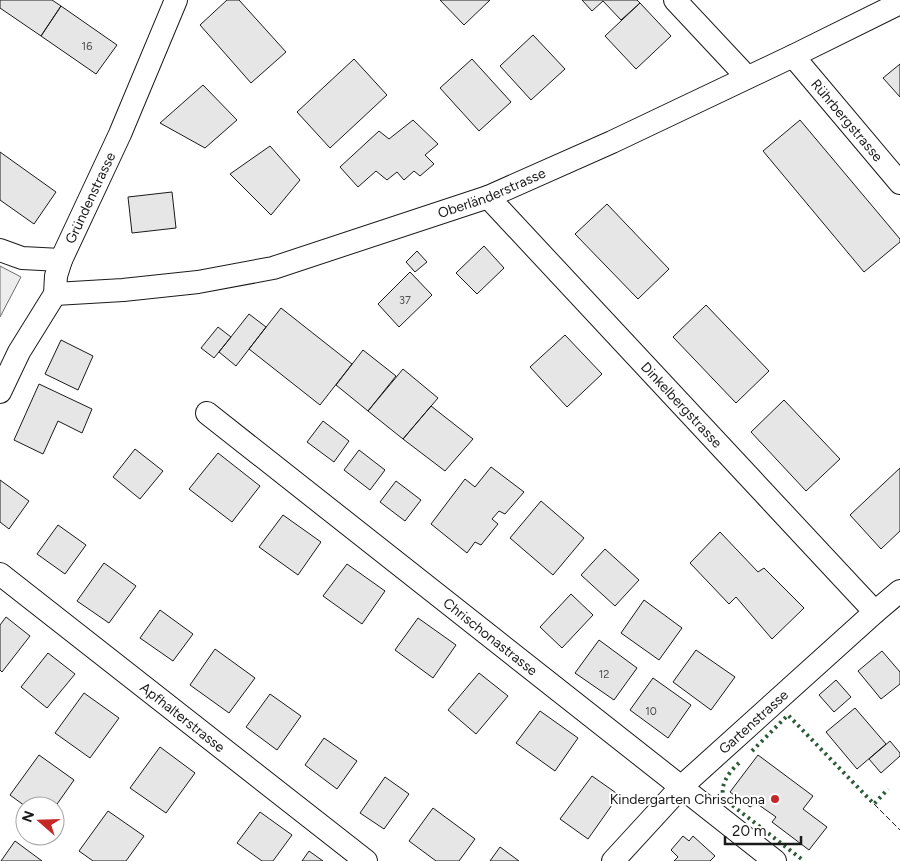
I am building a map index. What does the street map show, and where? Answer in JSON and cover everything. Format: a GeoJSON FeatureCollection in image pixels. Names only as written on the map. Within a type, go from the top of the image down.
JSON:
{"type":"FeatureCollection","features":[{"type":"Feature","properties":{"kind":"street","name":"Gründenstrasse"},"geometry":{"type":"LineString","coordinates":[[0,392],[19,352],[55,294],[56,276],[61,260],[120,134],[176,0]]}},
{"type":"Feature","properties":{"kind":"street"},"geometry":{"type":"LineString","coordinates":[[675,0],[747,77]]}},
{"type":"Feature","properties":{"kind":"street","name":"Oberländerstrasse"},"geometry":{"type":"LineString","coordinates":[[55,294],[123,290],[198,282],[273,268],[488,197],[612,142],[900,3]]}},
{"type":"Feature","properties":{"kind":"street","name":"Rührbergstrasse"},"geometry":{"type":"LineString","coordinates":[[793,56],[900,183]]}},
{"type":"Feature","properties":{"kind":"street","name":"Dinkelbergstrasse"},"geometry":{"type":"LineString","coordinates":[[488,197],[875,612]]}},
{"type":"Feature","properties":{"kind":"street"},"geometry":{"type":"LineString","coordinates":[[0,250],[22,258],[61,260]]}},
{"type":"Feature","properties":{"kind":"street","name":"Chrischonastrasse"},"geometry":{"type":"LineString","coordinates":[[207,413],[775,861]]}},
{"type":"Feature","properties":{"kind":"street","name":"Apfhalterstrasse"},"geometry":{"type":"LineString","coordinates":[[0,574],[366,861]]}},
{"type":"Feature","properties":{"kind":"street","name":"Gartenstrasse"},"geometry":{"type":"LineString","coordinates":[[613,861],[682,787],[900,591]]}},
{"type":"Feature","properties":{"kind":"shaded area"},"geometry":{"type":"Polygon","coordinates":[[[0,266],[21,277],[0,317],[0,266]]]}},
{"type":"Feature","properties":{"kind":"building"},"geometry":{"type":"Polygon","coordinates":[[[0,0],[52,0],[61,6],[41,36],[0,8],[0,0]]]}},
{"type":"Feature","properties":{"kind":"building"},"geometry":{"type":"Polygon","coordinates":[[[227,0],[239,0],[286,52],[251,83],[200,25],[227,0]]]}},
{"type":"Feature","properties":{"kind":"building"},"geometry":{"type":"Polygon","coordinates":[[[440,0],[490,0],[464,25],[440,0]]]}},
{"type":"Feature","properties":{"kind":"building"},"geometry":{"type":"Polygon","coordinates":[[[582,0],[637,0],[640,3],[621,20],[603,1],[592,11],[582,0]]]}},
{"type":"Feature","properties":{"kind":"building"},"geometry":{"type":"Polygon","coordinates":[[[640,3],[671,36],[636,69],[605,36],[640,3]]]}},
{"type":"Feature","properties":{"kind":"building"},"geometry":{"type":"Polygon","coordinates":[[[61,6],[117,45],[96,74],[41,36],[61,6]]]}},
{"type":"Feature","properties":{"kind":"building"},"geometry":{"type":"Polygon","coordinates":[[[533,35],[565,69],[531,100],[500,66],[533,35]]]}},
{"type":"Feature","properties":{"kind":"building"},"geometry":{"type":"Polygon","coordinates":[[[354,59],[387,95],[330,148],[297,112],[354,59]]]}},
{"type":"Feature","properties":{"kind":"building"},"geometry":{"type":"Polygon","coordinates":[[[472,59],[511,102],[479,131],[440,88],[472,59]]]}},
{"type":"Feature","properties":{"kind":"building"},"geometry":{"type":"Polygon","coordinates":[[[900,64],[900,97],[883,78],[900,64]]]}},
{"type":"Feature","properties":{"kind":"building"},"geometry":{"type":"Polygon","coordinates":[[[203,85],[237,120],[205,148],[160,123],[203,85]]]}},
{"type":"Feature","properties":{"kind":"building"},"geometry":{"type":"Polygon","coordinates":[[[413,120],[438,144],[425,155],[434,164],[420,176],[414,171],[404,180],[397,172],[387,180],[376,171],[358,187],[340,167],[379,131],[389,139],[413,120]]]}},
{"type":"Feature","properties":{"kind":"building"},"geometry":{"type":"Polygon","coordinates":[[[800,120],[900,239],[900,242],[864,272],[763,151],[800,120]]]}},
{"type":"Feature","properties":{"kind":"building"},"geometry":{"type":"Polygon","coordinates":[[[270,146],[300,180],[271,215],[230,174],[270,146]]]}},
{"type":"Feature","properties":{"kind":"building"},"geometry":{"type":"Polygon","coordinates":[[[0,152],[56,192],[34,224],[0,200],[0,152]]]}},
{"type":"Feature","properties":{"kind":"building"},"geometry":{"type":"Polygon","coordinates":[[[172,192],[176,228],[132,233],[128,197],[172,192]]]}},
{"type":"Feature","properties":{"kind":"building"},"geometry":{"type":"Polygon","coordinates":[[[607,204],[669,269],[638,299],[575,234],[607,204]]]}},
{"type":"Feature","properties":{"kind":"building"},"geometry":{"type":"Polygon","coordinates":[[[484,246],[504,268],[477,294],[456,273],[484,246]]]}},
{"type":"Feature","properties":{"kind":"building"},"geometry":{"type":"Polygon","coordinates":[[[417,251],[427,262],[415,272],[406,262],[417,251]]]}},
{"type":"Feature","properties":{"kind":"building"},"geometry":{"type":"Polygon","coordinates":[[[410,272],[432,295],[399,327],[378,304],[410,272]]]}},
{"type":"Feature","properties":{"kind":"building"},"geometry":{"type":"Polygon","coordinates":[[[706,305],[769,371],[736,403],[673,337],[706,305]]]}},
{"type":"Feature","properties":{"kind":"building"},"geometry":{"type":"Polygon","coordinates":[[[281,308],[352,364],[320,405],[249,349],[281,308]]]}},
{"type":"Feature","properties":{"kind":"building"},"geometry":{"type":"Polygon","coordinates":[[[249,314],[266,327],[236,366],[219,352],[249,314]]]}},
{"type":"Feature","properties":{"kind":"building"},"geometry":{"type":"Polygon","coordinates":[[[218,327],[231,337],[214,358],[201,348],[218,327]]]}},
{"type":"Feature","properties":{"kind":"building"},"geometry":{"type":"Polygon","coordinates":[[[565,335],[602,374],[567,407],[530,367],[565,335]]]}},
{"type":"Feature","properties":{"kind":"building"},"geometry":{"type":"Polygon","coordinates":[[[61,340],[93,356],[78,390],[45,374],[61,340]]]}},
{"type":"Feature","properties":{"kind":"building"},"geometry":{"type":"Polygon","coordinates":[[[363,350],[396,376],[368,411],[336,385],[363,350]]]}},
{"type":"Feature","properties":{"kind":"building"},"geometry":{"type":"Polygon","coordinates":[[[403,369],[438,398],[403,439],[368,411],[403,369]]]}},
{"type":"Feature","properties":{"kind":"building"},"geometry":{"type":"Polygon","coordinates":[[[39,384],[92,409],[82,433],[58,421],[43,454],[14,440],[39,384]]]}},
{"type":"Feature","properties":{"kind":"building"},"geometry":{"type":"Polygon","coordinates":[[[784,400],[840,459],[806,491],[751,432],[784,400]]]}},
{"type":"Feature","properties":{"kind":"building"},"geometry":{"type":"Polygon","coordinates":[[[431,406],[473,439],[445,471],[403,439],[431,406]]]}},
{"type":"Feature","properties":{"kind":"building"},"geometry":{"type":"Polygon","coordinates":[[[323,421],[349,441],[334,462],[307,442],[323,421]]]}},
{"type":"Feature","properties":{"kind":"building"},"geometry":{"type":"Polygon","coordinates":[[[135,449],[163,471],[140,499],[113,477],[135,449]]]}},
{"type":"Feature","properties":{"kind":"building"},"geometry":{"type":"Polygon","coordinates":[[[359,450],[385,470],[370,490],[344,470],[359,450]]]}},
{"type":"Feature","properties":{"kind":"building"},"geometry":{"type":"Polygon","coordinates":[[[218,453],[260,486],[232,522],[189,489],[218,453]]]}},
{"type":"Feature","properties":{"kind":"building"},"geometry":{"type":"Polygon","coordinates":[[[491,467],[524,492],[505,514],[499,511],[492,519],[498,524],[481,545],[475,542],[467,553],[431,524],[465,479],[475,487],[491,467]]]}},
{"type":"Feature","properties":{"kind":"building"},"geometry":{"type":"Polygon","coordinates":[[[900,468],[900,531],[881,549],[850,515],[900,468]]]}},
{"type":"Feature","properties":{"kind":"building"},"geometry":{"type":"Polygon","coordinates":[[[0,480],[29,501],[9,529],[0,522],[0,480]]]}},
{"type":"Feature","properties":{"kind":"building"},"geometry":{"type":"Polygon","coordinates":[[[396,481],[421,500],[405,521],[380,502],[396,481]]]}},
{"type":"Feature","properties":{"kind":"building"},"geometry":{"type":"Polygon","coordinates":[[[541,501],[584,538],[553,575],[510,538],[541,501]]]}},
{"type":"Feature","properties":{"kind":"building"},"geometry":{"type":"Polygon","coordinates":[[[283,515],[321,542],[298,575],[259,547],[283,515]]]}},
{"type":"Feature","properties":{"kind":"building"},"geometry":{"type":"Polygon","coordinates":[[[58,525],[86,545],[65,574],[37,554],[58,525]]]}},
{"type":"Feature","properties":{"kind":"building"},"geometry":{"type":"Polygon","coordinates":[[[720,532],[758,572],[764,568],[804,608],[772,639],[736,597],[729,604],[690,563],[720,532]]]}},
{"type":"Feature","properties":{"kind":"building"},"geometry":{"type":"Polygon","coordinates":[[[605,549],[639,580],[615,606],[581,575],[605,549]]]}},
{"type":"Feature","properties":{"kind":"building"},"geometry":{"type":"Polygon","coordinates":[[[104,563],[136,586],[109,623],[77,601],[104,563]]]}},
{"type":"Feature","properties":{"kind":"building"},"geometry":{"type":"Polygon","coordinates":[[[347,564],[385,591],[362,624],[323,596],[347,564]]]}},
{"type":"Feature","properties":{"kind":"building"},"geometry":{"type":"Polygon","coordinates":[[[571,594],[593,615],[562,648],[540,627],[571,594]]]}},
{"type":"Feature","properties":{"kind":"building"},"geometry":{"type":"Polygon","coordinates":[[[644,600],[682,628],[659,660],[621,633],[644,600]]]}},
{"type":"Feature","properties":{"kind":"building"},"geometry":{"type":"Polygon","coordinates":[[[160,610],[193,634],[173,661],[140,638],[160,610]]]}},
{"type":"Feature","properties":{"kind":"building"},"geometry":{"type":"Polygon","coordinates":[[[6,617],[30,636],[2,672],[0,670],[0,625],[6,617]]]}},
{"type":"Feature","properties":{"kind":"building"},"geometry":{"type":"Polygon","coordinates":[[[418,618],[456,645],[433,678],[395,650],[418,618]]]}},
{"type":"Feature","properties":{"kind":"building"},"geometry":{"type":"Polygon","coordinates":[[[599,640],[637,668],[614,700],[575,673],[599,640]]]}},
{"type":"Feature","properties":{"kind":"building"},"geometry":{"type":"Polygon","coordinates":[[[215,649],[255,678],[229,713],[190,685],[215,649]]]}},
{"type":"Feature","properties":{"kind":"building"},"geometry":{"type":"Polygon","coordinates":[[[696,650],[735,677],[711,710],[673,682],[696,650]]]}},
{"type":"Feature","properties":{"kind":"building"},"geometry":{"type":"Polygon","coordinates":[[[882,651],[900,672],[900,684],[881,699],[858,671],[882,651]]]}},
{"type":"Feature","properties":{"kind":"building"},"geometry":{"type":"Polygon","coordinates":[[[48,653],[75,674],[47,708],[21,687],[48,653]]]}},
{"type":"Feature","properties":{"kind":"building"},"geometry":{"type":"Polygon","coordinates":[[[479,673],[508,696],[476,734],[448,710],[479,673]]]}},
{"type":"Feature","properties":{"kind":"building"},"geometry":{"type":"Polygon","coordinates":[[[653,678],[691,705],[668,738],[630,710],[653,678]]]}},
{"type":"Feature","properties":{"kind":"building"},"geometry":{"type":"Polygon","coordinates":[[[836,680],[851,697],[834,712],[819,695],[836,680]]]}},
{"type":"Feature","properties":{"kind":"building"},"geometry":{"type":"Polygon","coordinates":[[[84,693],[119,718],[90,758],[55,733],[84,693]]]}},
{"type":"Feature","properties":{"kind":"building"},"geometry":{"type":"Polygon","coordinates":[[[270,694],[301,716],[277,750],[246,727],[270,694]]]}},
{"type":"Feature","properties":{"kind":"building"},"geometry":{"type":"Polygon","coordinates":[[[855,708],[886,744],[857,769],[826,732],[855,708]]]}},
{"type":"Feature","properties":{"kind":"building"},"geometry":{"type":"Polygon","coordinates":[[[540,711],[578,738],[555,771],[516,743],[540,711]]]}},
{"type":"Feature","properties":{"kind":"building"},"geometry":{"type":"Polygon","coordinates":[[[324,738],[357,761],[337,789],[305,765],[324,738]]]}},
{"type":"Feature","properties":{"kind":"building"},"geometry":{"type":"Polygon","coordinates":[[[890,741],[900,753],[900,756],[881,773],[869,759],[890,741]]]}},
{"type":"Feature","properties":{"kind":"building"},"geometry":{"type":"Polygon","coordinates":[[[160,747],[195,773],[166,813],[130,788],[160,747]]]}},
{"type":"Feature","properties":{"kind":"building"},"geometry":{"type":"Polygon","coordinates":[[[39,755],[74,780],[63,796],[15,796],[15,799],[10,795],[39,755]]]}},
{"type":"Feature","properties":{"kind":"building","name":"Kindergarten Chrischona"},"geometry":{"type":"Polygon","coordinates":[[[758,755],[813,796],[803,809],[827,827],[809,850],[772,822],[776,817],[756,803],[750,807],[730,792],[758,755]]]}},
{"type":"Feature","properties":{"kind":"building"},"geometry":{"type":"Polygon","coordinates":[[[592,776],[619,795],[588,839],[560,819],[592,776]]]}},
{"type":"Feature","properties":{"kind":"building"},"geometry":{"type":"Polygon","coordinates":[[[385,777],[409,794],[384,829],[360,813],[385,777]]]}},
{"type":"Feature","properties":{"kind":"building"},"geometry":{"type":"Polygon","coordinates":[[[433,808],[475,839],[459,861],[436,861],[409,841],[433,808]]]}},
{"type":"Feature","properties":{"kind":"building"},"geometry":{"type":"Polygon","coordinates":[[[108,811],[144,836],[126,861],[93,861],[79,851],[108,811]]]}},
{"type":"Feature","properties":{"kind":"building"},"geometry":{"type":"Polygon","coordinates":[[[260,812],[292,835],[273,861],[262,861],[237,843],[260,812]]]}},
{"type":"Feature","properties":{"kind":"building"},"geometry":{"type":"Polygon","coordinates":[[[683,836],[689,841],[693,836],[715,856],[710,861],[674,861],[678,857],[671,850],[683,836]]]}},
{"type":"Feature","properties":{"kind":"building"},"geometry":{"type":"Polygon","coordinates":[[[15,841],[15,846],[22,846],[42,861],[1,861],[15,841]]]}},
{"type":"Feature","properties":{"kind":"building"},"geometry":{"type":"Polygon","coordinates":[[[500,847],[519,861],[490,861],[500,847]]]}},
{"type":"Feature","properties":{"kind":"building"},"geometry":{"type":"Polygon","coordinates":[[[309,851],[323,861],[302,861],[309,851]]]}},
{"type":"Feature","properties":{"kind":"hedge"},"geometry":{"type":"LineString","coordinates":[[752,751],[788,715],[874,804],[888,789]]}},
{"type":"Feature","properties":{"kind":"hedge"},"geometry":{"type":"LineString","coordinates":[[739,763],[732,770],[724,784],[724,799],[804,861]]}},
{"type":"Feature","properties":{"kind":"fence"},"geometry":{"type":"LineString","coordinates":[[874,804],[900,830]]}},
{"type":"Feature","properties":{"kind":"place","name":"Kindergarten Chrischona"},"geometry":{"type":"Point","coordinates":[775,799]}}]}
